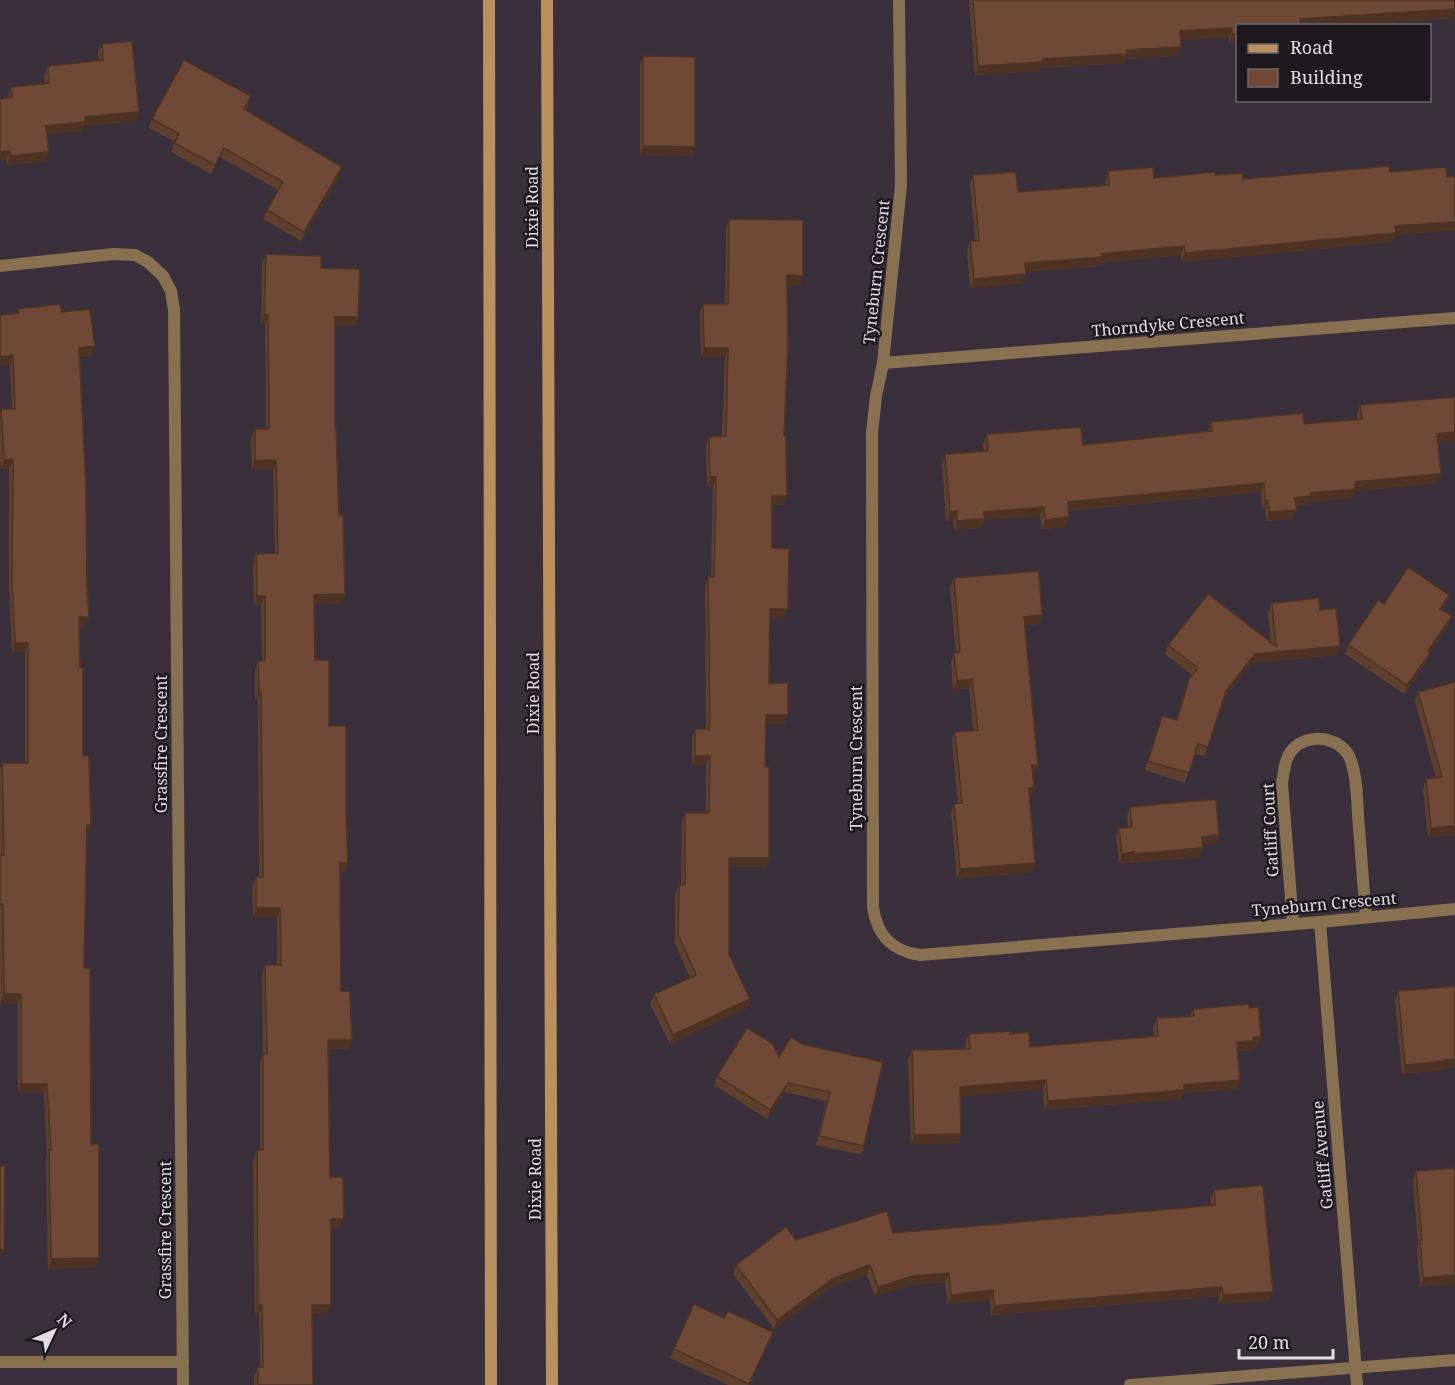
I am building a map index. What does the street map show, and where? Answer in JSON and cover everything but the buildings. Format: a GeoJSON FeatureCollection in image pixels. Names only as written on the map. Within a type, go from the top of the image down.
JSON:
{"type":"FeatureCollection","features":[{"type":"Feature","properties":{"kind":"main road"},"geometry":{"type":"LineString","coordinates":[[489,0],[491,1385]]}},
{"type":"Feature","properties":{"kind":"main road","name":"Dixie Road"},"geometry":{"type":"LineString","coordinates":[[547,0],[552,1385]]}},
{"type":"Feature","properties":{"kind":"street","name":"Tyneburn Crescent"},"geometry":{"type":"LineString","coordinates":[[899,0],[901,185],[883,363],[876,396],[872,434],[873,907],[876,923],[884,938],[904,952],[920,955],[1455,909]]}},
{"type":"Feature","properties":{"kind":"street","name":"Grassfire Crescent"},"geometry":{"type":"LineString","coordinates":[[0,266],[113,254],[135,255],[148,262],[163,276],[171,291],[174,334],[183,1385]]}},
{"type":"Feature","properties":{"kind":"street","name":"Thorndyke Crescent"},"geometry":{"type":"LineString","coordinates":[[883,363],[1455,318]]}},
{"type":"Feature","properties":{"kind":"street","name":"Gatliff Court"},"geometry":{"type":"LineString","coordinates":[[1293,924],[1282,783],[1289,754],[1300,744],[1314,739],[1329,740],[1342,748],[1351,760],[1356,782],[1366,917]]}},
{"type":"Feature","properties":{"kind":"street","name":"Gatliff Avenue"},"geometry":{"type":"LineString","coordinates":[[1320,922],[1358,1385]]}},
{"type":"Feature","properties":{"kind":"street"},"geometry":{"type":"LineString","coordinates":[[1130,1385],[1455,1360]]}},
{"type":"Feature","properties":{"kind":"street"},"geometry":{"type":"LineString","coordinates":[[0,1362],[183,1362]]}}]}
